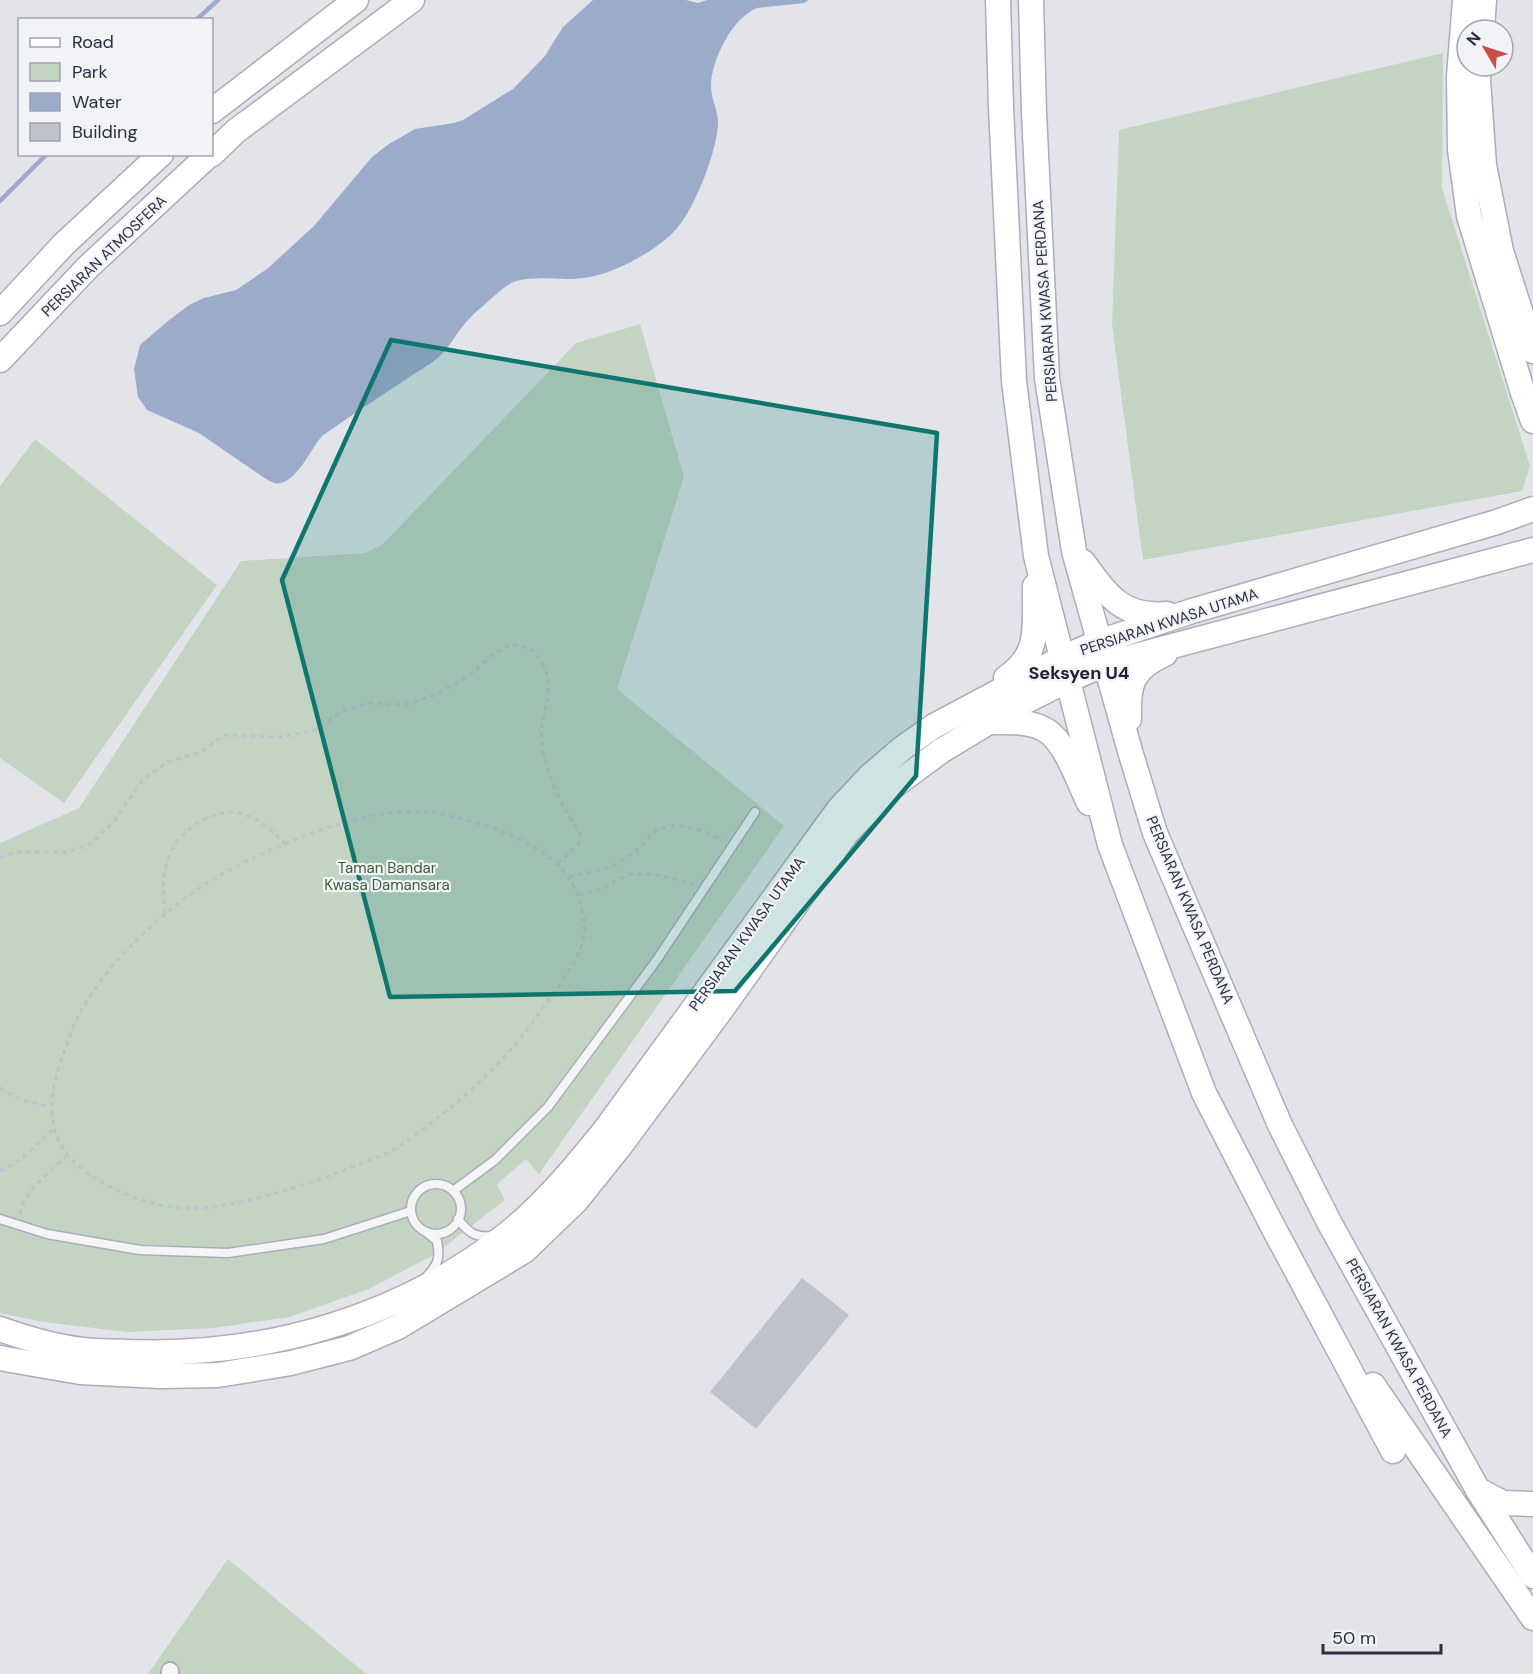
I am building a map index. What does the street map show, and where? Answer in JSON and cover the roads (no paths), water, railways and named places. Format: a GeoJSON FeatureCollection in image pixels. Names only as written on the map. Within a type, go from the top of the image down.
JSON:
{"type":"FeatureCollection","features":[{"type":"Feature","properties":{"kind":"main road"},"geometry":{"type":"LineString","coordinates":[[213,110],[356,0]]}},
{"type":"Feature","properties":{"kind":"main road","name":"PERSIARAN ATMOSFERA"},"geometry":{"type":"LineString","coordinates":[[213,152],[236,131],[412,0]]}},
{"type":"Feature","properties":{"kind":"main road"},"geometry":{"type":"LineString","coordinates":[[998,0],[1014,381],[1036,556],[1110,845]]}},
{"type":"Feature","properties":{"kind":"main road","name":"PERSIARAN KWASA PERDANA"},"geometry":{"type":"LineString","coordinates":[[1031,0],[1047,378],[1074,551],[1155,833],[1280,1125],[1330,1224],[1478,1490],[1533,1576]]}},
{"type":"Feature","properties":{"kind":"main road"},"geometry":{"type":"LineString","coordinates":[[1465,0],[1459,77],[1460,150],[1469,216],[1522,393],[1533,421]]}},
{"type":"Feature","properties":{"kind":"main road"},"geometry":{"type":"LineString","coordinates":[[1483,18],[1484,0]]}},
{"type":"Feature","properties":{"kind":"main road"},"geometry":{"type":"LineString","coordinates":[[1478,78],[1484,165],[1501,251],[1533,351]]}},
{"type":"Feature","properties":{"kind":"main road"},"geometry":{"type":"LineString","coordinates":[[0,313],[64,244],[159,156]]}},
{"type":"Feature","properties":{"kind":"main road","name":"PERSIARAN ATMOSFERA"},"geometry":{"type":"LineString","coordinates":[[0,360],[88,267],[209,156]]}},
{"type":"Feature","properties":{"kind":"main road"},"geometry":{"type":"LineString","coordinates":[[1497,522],[1533,494]]}},
{"type":"Feature","properties":{"kind":"main road","name":"PERSIARAN KWASA UTAMA"},"geometry":{"type":"LineString","coordinates":[[0,1329],[83,1350],[160,1353],[226,1349],[287,1338],[352,1320],[451,1273],[506,1235],[567,1177],[605,1130],[839,809],[870,776],[904,747],[934,726],[1192,611],[1497,522],[1533,509]]}},
{"type":"Feature","properties":{"kind":"main road","name":"PERSIARAN KWASA UTAMA"},"geometry":{"type":"LineString","coordinates":[[1102,653],[1197,640],[1533,550]]}},
{"type":"Feature","properties":{"kind":"main road"},"geometry":{"type":"LineString","coordinates":[[1074,551],[1100,585],[1119,603],[1135,613],[1149,615],[1192,611]]}},
{"type":"Feature","properties":{"kind":"main road"},"geometry":{"type":"LineString","coordinates":[[934,726],[1020,668],[1029,655],[1034,641],[1036,556]]}},
{"type":"Feature","properties":{"kind":"main road"},"geometry":{"type":"LineString","coordinates":[[1130,751],[1128,693],[1134,680],[1147,662],[1197,640]]}},
{"type":"Feature","properties":{"kind":"main road","name":"PERSIARAN KWASA UTAMA"},"geometry":{"type":"LineString","coordinates":[[0,1358],[80,1372],[160,1376],[218,1375],[291,1363],[349,1348],[398,1327],[524,1251],[576,1201],[620,1146],[721,1010],[846,834],[887,791],[941,751],[1065,669]]}},
{"type":"Feature","properties":{"kind":"main road"},"geometry":{"type":"LineString","coordinates":[[988,722],[1016,722],[1034,726],[1048,731],[1061,746],[1110,845],[1204,1093],[1393,1451]]}},
{"type":"Feature","properties":{"kind":"main road"},"geometry":{"type":"LineString","coordinates":[[1331,1335],[1373,1386],[1533,1618]]}},
{"type":"Feature","properties":{"kind":"main road"},"geometry":{"type":"LineString","coordinates":[[1478,1490],[1503,1503],[1533,1504]]}},
{"type":"Feature","properties":{"kind":"lane"},"geometry":{"type":"LineString","coordinates":[[453,1191],[495,1160],[548,1107],[656,961],[755,812]]}},
{"type":"Feature","properties":{"kind":"lane"},"geometry":{"type":"LineString","coordinates":[[400,1299],[434,1269],[440,1256],[437,1241],[418,1226],[411,1211],[414,1196],[425,1186],[440,1184],[453,1191],[460,1207],[458,1219],[450,1229],[442,1233],[433,1234],[425,1231]]}},
{"type":"Feature","properties":{"kind":"lane"},"geometry":{"type":"LineString","coordinates":[[0,1219],[47,1234],[140,1250],[228,1253],[324,1239],[411,1211]]}},
{"type":"Feature","properties":{"kind":"lane"},"geometry":{"type":"LineString","coordinates":[[458,1219],[468,1232],[481,1237],[506,1235]]}},
{"type":"Feature","properties":{"kind":"water"},"geometry":{"type":"Polygon","coordinates":[[[593,0],[686,0],[698,3],[707,0],[809,0],[804,3],[757,8],[748,13],[731,30],[719,53],[712,76],[711,91],[718,122],[710,162],[685,218],[670,236],[635,260],[595,276],[575,279],[524,279],[507,286],[473,315],[438,358],[322,436],[299,470],[281,483],[274,483],[265,478],[199,433],[147,410],[138,397],[134,369],[140,345],[189,305],[204,298],[236,290],[267,269],[314,226],[372,157],[389,144],[415,129],[463,120],[513,89],[545,56],[563,27],[593,0]]]}},
{"type":"Feature","properties":{"kind":"waterway"},"geometry":{"type":"LineString","coordinates":[[198,18],[218,0]]}},
{"type":"Feature","properties":{"kind":"waterway"},"geometry":{"type":"LineString","coordinates":[[0,201],[45,156]]}},
{"type":"Feature","properties":{"kind":"district","name":"Seksyen U4"},"geometry":{"type":"Point","coordinates":[1079,673]}},
{"type":"Feature","properties":{"kind":"park label","name":"Taman Bandar Kwasa Damansara"},"geometry":{"type":"Point","coordinates":[387,876]}}]}
